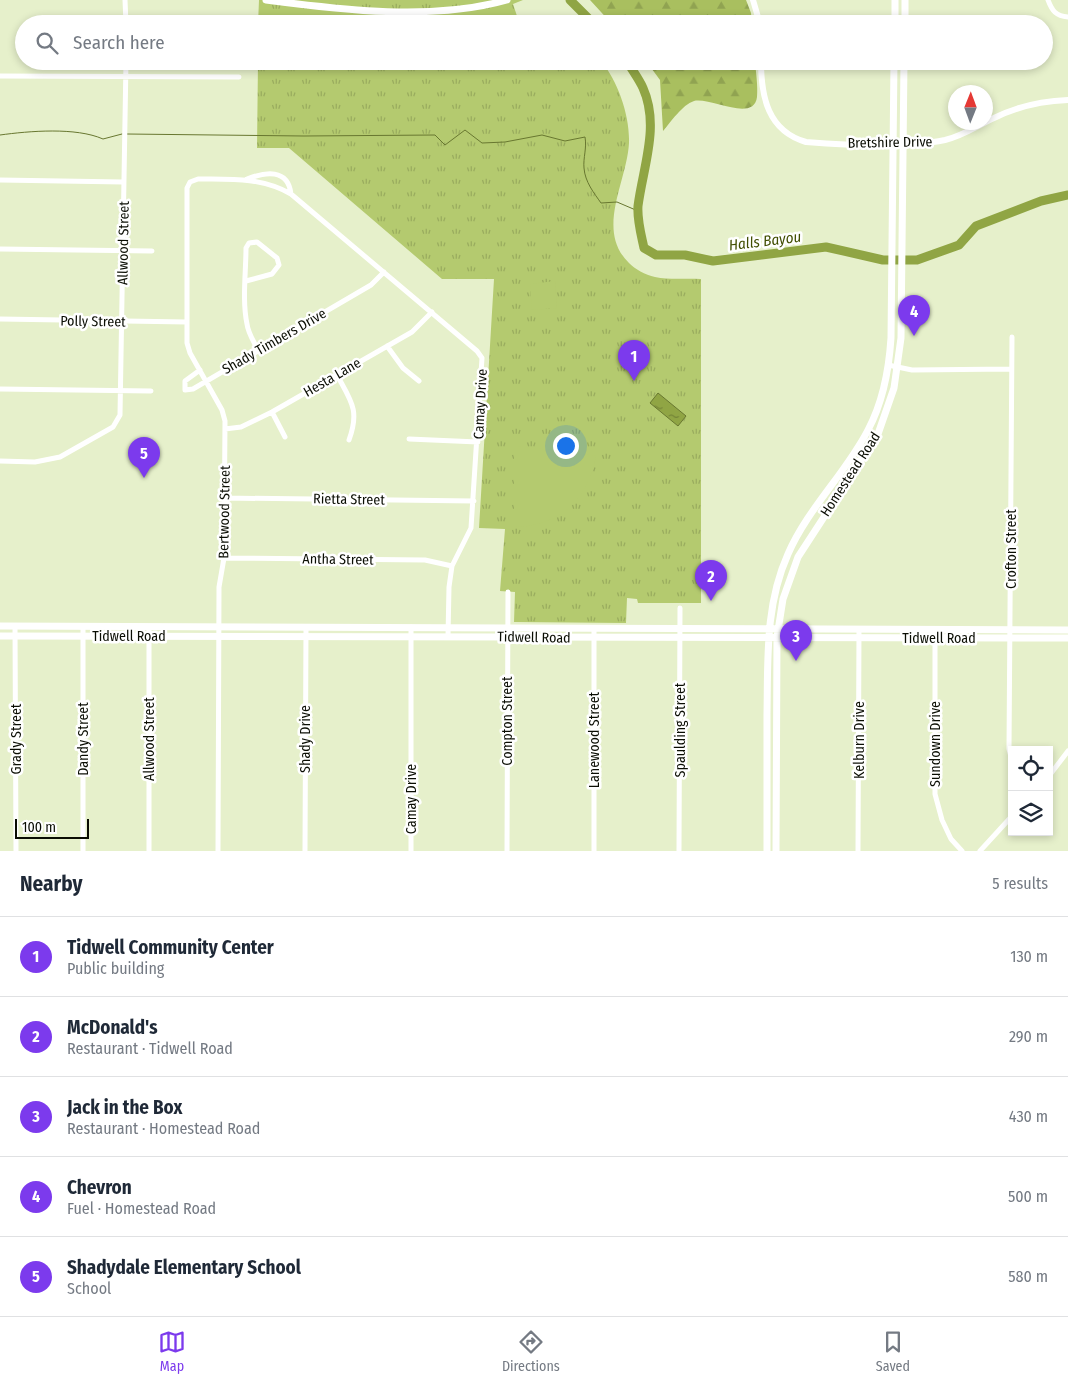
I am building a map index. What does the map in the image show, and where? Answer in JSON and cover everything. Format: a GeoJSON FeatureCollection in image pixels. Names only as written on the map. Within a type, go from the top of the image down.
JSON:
{"type":"FeatureCollection","features":[{"type":"Feature","properties":{"kind":"main road"},"geometry":{"type":"LineString","coordinates":[[266,0],[334,8],[442,11],[481,8],[507,0]]}},
{"type":"Feature","properties":{"kind":"main road"},"geometry":{"type":"LineString","coordinates":[[895,0],[895,15]]}},
{"type":"Feature","properties":{"kind":"main road"},"geometry":{"type":"LineString","coordinates":[[905,0],[905,15]]}},
{"type":"Feature","properties":{"kind":"main road"},"geometry":{"type":"LineString","coordinates":[[894,72],[904,72]]}},
{"type":"Feature","properties":{"kind":"main road","name":"Homestead Road"},"geometry":{"type":"LineString","coordinates":[[767,851],[768,638],[773,594],[788,553],[805,522],[869,429],[880,403],[888,366],[891,296],[894,72]]}},
{"type":"Feature","properties":{"kind":"main road","name":"Homestead Road"},"geometry":{"type":"LineString","coordinates":[[776,851],[778,633],[783,599],[798,557],[878,434],[889,406],[898,367],[902,338],[904,72]]}},
{"type":"Feature","properties":{"kind":"main road"},"geometry":{"type":"LineString","coordinates":[[891,223],[902,223]]}},
{"type":"Feature","properties":{"kind":"main road"},"geometry":{"type":"LineString","coordinates":[[891,296],[902,296]]}},
{"type":"Feature","properties":{"kind":"main road"},"geometry":{"type":"LineString","coordinates":[[869,429],[878,434]]}},
{"type":"Feature","properties":{"kind":"main road"},"geometry":{"type":"LineString","coordinates":[[829,488],[838,494]]}},
{"type":"Feature","properties":{"kind":"main road","name":"Tidwell Road"},"geometry":{"type":"LineString","coordinates":[[0,626],[680,628],[769,630],[778,633],[859,638],[1010,630],[1068,630]]}},
{"type":"Feature","properties":{"kind":"main road","name":"Tidwell Road"},"geometry":{"type":"LineString","coordinates":[[0,636],[219,635],[768,638],[778,633],[859,630],[1010,638],[1068,638]]}},
{"type":"Feature","properties":{"kind":"main road"},"geometry":{"type":"LineString","coordinates":[[767,708],[777,709]]}},
{"type":"Feature","properties":{"kind":"main road"},"geometry":{"type":"LineString","coordinates":[[767,782],[776,781]]}},
{"type":"Feature","properties":{"kind":"street"},"geometry":{"type":"LineString","coordinates":[[126,0],[126,15]]}},
{"type":"Feature","properties":{"kind":"street"},"geometry":{"type":"LineString","coordinates":[[753,0],[757,15]]}},
{"type":"Feature","properties":{"kind":"street"},"geometry":{"type":"LineString","coordinates":[[1048,0],[1052,9],[1059,16],[1068,17]]}},
{"type":"Feature","properties":{"kind":"street","name":"Allwood Street"},"geometry":{"type":"LineString","coordinates":[[0,461],[52,460],[117,424],[120,415],[126,70]]}},
{"type":"Feature","properties":{"kind":"street","name":"Bretshire Drive"},"geometry":{"type":"LineString","coordinates":[[762,70],[764,98],[767,110],[773,120],[788,135],[806,142],[921,144],[946,140],[1010,112],[1032,105],[1068,100]]}},
{"type":"Feature","properties":{"kind":"street"},"geometry":{"type":"LineString","coordinates":[[0,76],[239,77]]}},
{"type":"Feature","properties":{"kind":"street","name":"Camay Drive"},"geometry":{"type":"LineString","coordinates":[[245,180],[260,174],[276,173],[287,182],[290,194]]}},
{"type":"Feature","properties":{"kind":"street","name":"Camay Drive"},"geometry":{"type":"LineString","coordinates":[[190,182],[198,179],[245,180],[270,184],[290,194],[432,312],[477,351],[482,358],[471,528],[452,566],[449,587],[448,636]]}},
{"type":"Feature","properties":{"kind":"street"},"geometry":{"type":"LineString","coordinates":[[0,180],[123,182]]}},
{"type":"Feature","properties":{"kind":"street","name":"Bertwood Street"},"geometry":{"type":"LineString","coordinates":[[190,182],[187,188],[188,342],[200,370],[222,410],[225,429],[224,558],[219,587],[218,851]]}},
{"type":"Feature","properties":{"kind":"street"},"geometry":{"type":"LineString","coordinates":[[246,281],[272,274],[279,265],[277,258],[257,242],[247,245],[246,281],[247,325],[258,350]]}},
{"type":"Feature","properties":{"kind":"street"},"geometry":{"type":"LineString","coordinates":[[0,249],[152,252]]}},
{"type":"Feature","properties":{"kind":"street","name":"Shady Timbers Drive"},"geometry":{"type":"LineString","coordinates":[[200,370],[185,380],[183,387],[188,390],[206,381],[371,285],[384,272]]}},
{"type":"Feature","properties":{"kind":"street","name":"Hesta Lane"},"geometry":{"type":"LineString","coordinates":[[225,429],[245,426],[272,412],[412,332],[432,312]]}},
{"type":"Feature","properties":{"kind":"street","name":"Polly Street"},"geometry":{"type":"LineString","coordinates":[[0,318],[187,322]]}},
{"type":"Feature","properties":{"kind":"street","name":"Crofton Street"},"geometry":{"type":"LineString","coordinates":[[1009,746],[1012,338]]}},
{"type":"Feature","properties":{"kind":"street"},"geometry":{"type":"LineString","coordinates":[[387,346],[403,368],[419,381]]}},
{"type":"Feature","properties":{"kind":"street"},"geometry":{"type":"LineString","coordinates":[[888,366],[912,370],[1011,369]]}},
{"type":"Feature","properties":{"kind":"street"},"geometry":{"type":"LineString","coordinates":[[337,375],[354,407],[355,423],[348,440]]}},
{"type":"Feature","properties":{"kind":"street"},"geometry":{"type":"LineString","coordinates":[[0,389],[151,391]]}},
{"type":"Feature","properties":{"kind":"street"},"geometry":{"type":"LineString","coordinates":[[272,412],[285,437]]}},
{"type":"Feature","properties":{"kind":"street"},"geometry":{"type":"LineString","coordinates":[[409,439],[478,442]]}},
{"type":"Feature","properties":{"kind":"street","name":"Rietta Street"},"geometry":{"type":"LineString","coordinates":[[224,498],[474,501]]}},
{"type":"Feature","properties":{"kind":"street","name":"Antha Street"},"geometry":{"type":"LineString","coordinates":[[224,558],[425,560],[452,566]]}},
{"type":"Feature","properties":{"kind":"street","name":"Compton Street"},"geometry":{"type":"LineString","coordinates":[[507,851],[508,592]]}},
{"type":"Feature","properties":{"kind":"street","name":"Spaulding Street"},"geometry":{"type":"LineString","coordinates":[[679,851],[680,608]]}},
{"type":"Feature","properties":{"kind":"street","name":"Grady Street"},"geometry":{"type":"LineString","coordinates":[[15,626],[16,851]]}},
{"type":"Feature","properties":{"kind":"street","name":"Dandy Street"},"geometry":{"type":"LineString","coordinates":[[83,627],[83,851]]}},
{"type":"Feature","properties":{"kind":"street","name":"Allwood Street"},"geometry":{"type":"LineString","coordinates":[[149,627],[149,851]]}},
{"type":"Feature","properties":{"kind":"street","name":"Shady Drive"},"geometry":{"type":"LineString","coordinates":[[305,851],[306,627]]}},
{"type":"Feature","properties":{"kind":"street","name":"Camay Drive"},"geometry":{"type":"LineString","coordinates":[[411,627],[411,851]]}},
{"type":"Feature","properties":{"kind":"street","name":"Lanewood Street"},"geometry":{"type":"LineString","coordinates":[[594,629],[594,851]]}},
{"type":"Feature","properties":{"kind":"street","name":"Kelburn Drive"},"geometry":{"type":"LineString","coordinates":[[858,851],[859,630]]}},
{"type":"Feature","properties":{"kind":"street","name":"Sundown Drive"},"geometry":{"type":"LineString","coordinates":[[935,634],[935,794],[942,820],[951,839],[962,851]]}},
{"type":"Feature","properties":{"kind":"street"},"geometry":{"type":"LineString","coordinates":[[1053,771],[1068,752]]}},
{"type":"Feature","properties":{"kind":"street"},"geometry":{"type":"LineString","coordinates":[[980,851],[1008,820]]}},
{"type":"Feature","properties":{"kind":"green space"},"geometry":{"type":"Polygon","coordinates":[[[259,0],[523,0],[513,4],[517,15],[258,15],[259,0]]]}},
{"type":"Feature","properties":{"kind":"green space"},"geometry":{"type":"Polygon","coordinates":[[[590,0],[746,0],[751,15],[604,15],[590,0]]]}},
{"type":"Feature","properties":{"kind":"green space"},"geometry":{"type":"Polygon","coordinates":[[[258,70],[608,70],[622,99],[629,133],[627,158],[614,221],[614,236],[619,250],[631,265],[648,275],[666,278],[701,279],[701,603],[638,603],[637,599],[627,598],[626,623],[514,622],[515,592],[500,591],[505,529],[479,528],[494,279],[442,279],[289,148],[257,148],[258,70]]]}},
{"type":"Feature","properties":{"kind":"green space"},"geometry":{"type":"Polygon","coordinates":[[[653,70],[756,70],[757,97],[754,104],[748,108],[740,109],[710,102],[694,101],[681,110],[663,131],[660,80],[653,70]]]}},
{"type":"Feature","properties":{"kind":"green space"},"geometry":{"type":"Polygon","coordinates":[[[555,281],[557,308],[532,310],[530,284],[555,281]]]}},
{"type":"Feature","properties":{"kind":"green space"},"geometry":{"type":"Polygon","coordinates":[[[519,446],[596,456],[586,485],[579,497],[569,508],[544,522],[530,526],[514,527],[514,451],[519,446]]]}},
{"type":"Feature","properties":{"kind":"water"},"geometry":{"type":"Polygon","coordinates":[[[658,393],[686,416],[678,426],[650,403],[658,393]]]}},
{"type":"Feature","properties":{"kind":"waterway","name":"Halls Bayou"},"geometry":{"type":"LineString","coordinates":[[570,0],[585,15]]}},
{"type":"Feature","properties":{"kind":"waterway","name":"Halls Bayou"},"geometry":{"type":"LineString","coordinates":[[633,70],[643,88],[648,102],[650,117],[649,147],[638,206],[640,227],[644,248],[656,255],[685,255],[713,261],[826,247],[883,260],[917,260],[959,245],[976,226],[1041,201],[1068,195]]}},
{"type":"Feature","properties":{"kind":"waterway"},"geometry":{"type":"LineString","coordinates":[[126,134],[435,135],[445,145],[465,130],[482,143],[505,142],[542,135],[565,141],[585,137],[584,164],[586,178],[601,203],[617,202],[638,211]]}},
{"type":"Feature","properties":{"kind":"waterway"},"geometry":{"type":"LineString","coordinates":[[0,135],[38,131],[66,131],[92,135],[103,139],[122,134]]}},
{"type":"Feature","properties":{"kind":"place","name":"Chevron"},"geometry":{"type":"Point","coordinates":[914,336]}},
{"type":"Feature","properties":{"kind":"place","name":"Tidwell Community Center"},"geometry":{"type":"Point","coordinates":[634,381]}},
{"type":"Feature","properties":{"kind":"place","name":"Shadydale Elementary School"},"geometry":{"type":"Point","coordinates":[144,478]}},
{"type":"Feature","properties":{"kind":"place","name":"McDonald's"},"geometry":{"type":"Point","coordinates":[711,601]}},
{"type":"Feature","properties":{"kind":"place","name":"Jack in the Box"},"geometry":{"type":"Point","coordinates":[796,661]}}]}
